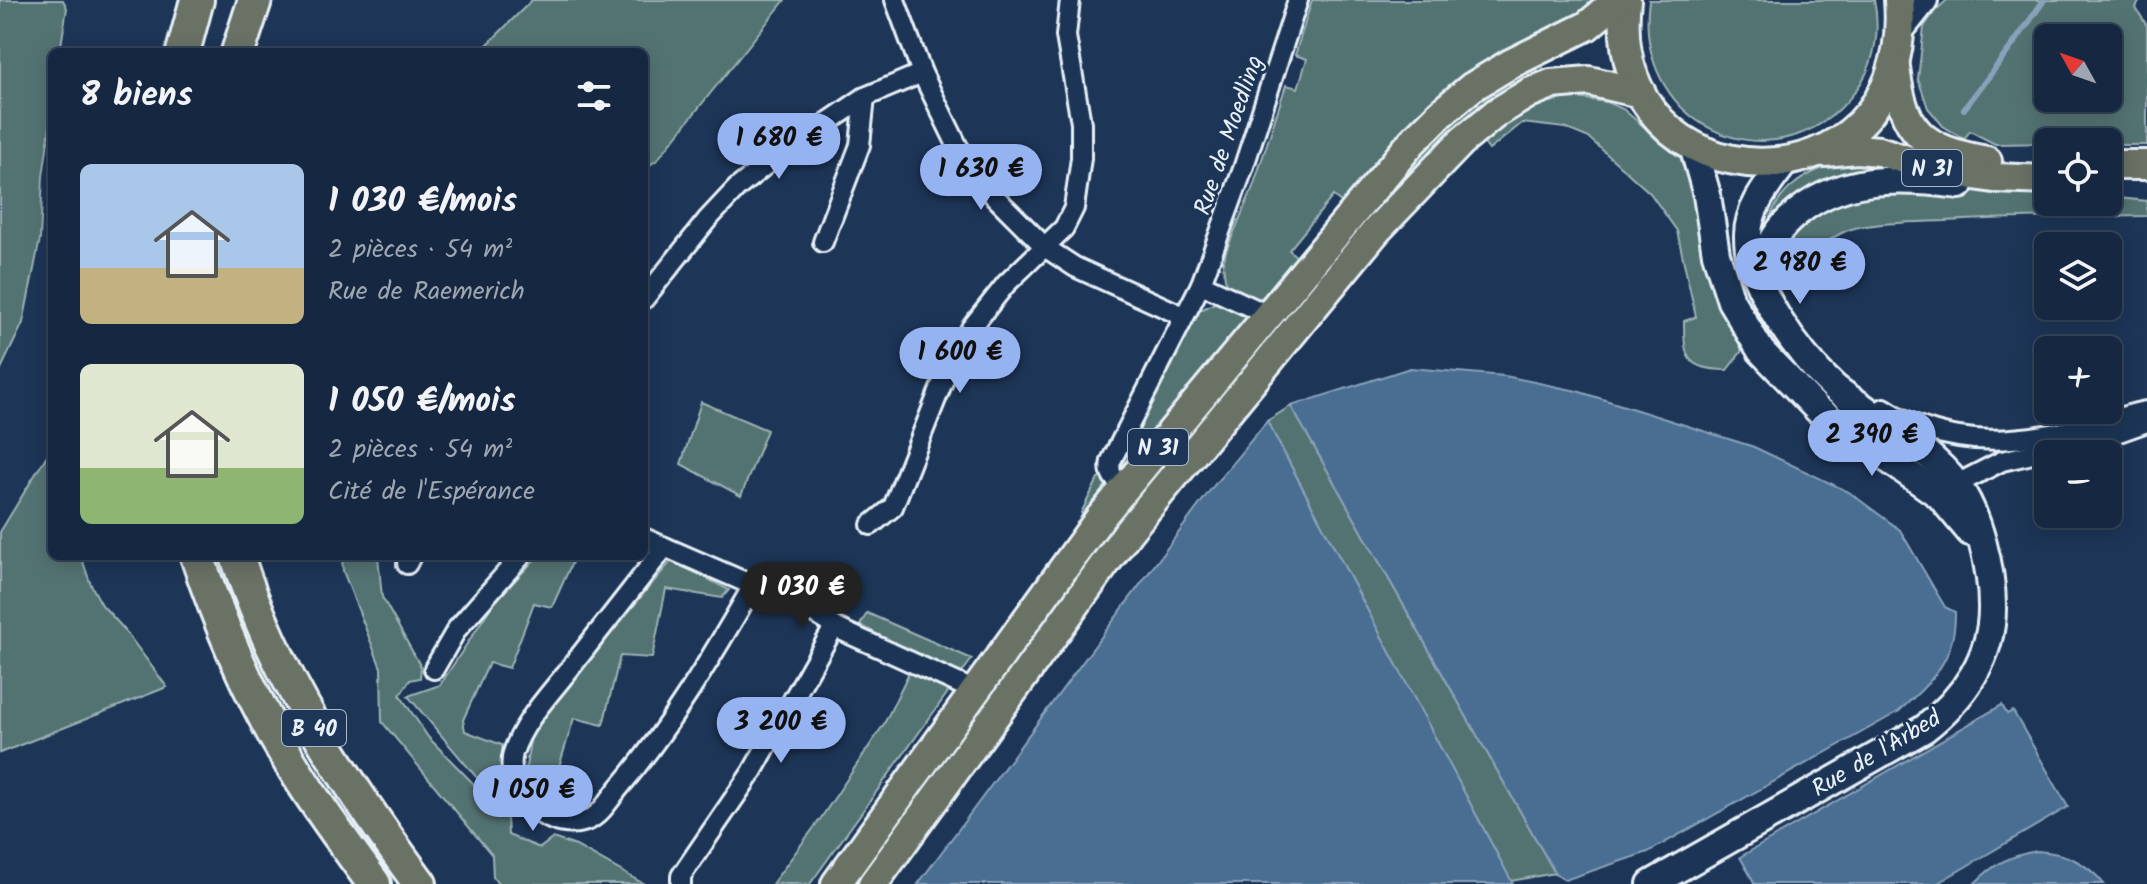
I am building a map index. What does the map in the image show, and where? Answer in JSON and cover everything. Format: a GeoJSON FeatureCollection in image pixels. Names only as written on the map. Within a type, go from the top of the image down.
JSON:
{"type":"FeatureCollection","features":[{"type":"Feature","properties":{"kind":"highway"},"geometry":{"type":"LineString","coordinates":[[170,48],[181,0]]}},
{"type":"Feature","properties":{"kind":"highway"},"geometry":{"type":"LineString","coordinates":[[184,48],[197,0]]}},
{"type":"Feature","properties":{"kind":"highway"},"geometry":{"type":"LineString","coordinates":[[226,48],[237,0]]}},
{"type":"Feature","properties":{"kind":"highway"},"geometry":{"type":"LineString","coordinates":[[239,48],[255,0]]}},
{"type":"Feature","properties":{"kind":"highway","name":"B 40"},"geometry":{"type":"LineString","coordinates":[[199,560],[234,654],[269,724],[300,779],[374,884]]}},
{"type":"Feature","properties":{"kind":"highway","name":"B 40"},"geometry":{"type":"LineString","coordinates":[[238,560],[266,635],[307,715],[367,812],[420,884]]}},
{"type":"Feature","properties":{"kind":"main road","name":"N 31"},"geometry":{"type":"LineString","coordinates":[[836,884],[1124,487],[1412,142],[1472,87],[1510,64],[1587,26],[1618,0]]}},
{"type":"Feature","properties":{"kind":"main road"},"geometry":{"type":"LineString","coordinates":[[1626,0],[1623,27],[1628,61],[1641,93],[1655,114],[1693,146],[1722,159],[1754,164],[1785,162],[1819,152],[1852,131],[1878,102],[1895,67],[1901,29],[1899,0]]}},
{"type":"Feature","properties":{"kind":"main road"},"geometry":{"type":"LineString","coordinates":[[1901,29],[1924,0]]}},
{"type":"Feature","properties":{"kind":"main road","name":"N 31"},"geometry":{"type":"LineString","coordinates":[[1895,67],[1899,102],[1911,125],[1932,144],[1961,156],[1993,162],[2034,163]]}},
{"type":"Feature","properties":{"kind":"main road","name":"N 31"},"geometry":{"type":"LineString","coordinates":[[873,884],[1128,532],[1376,231],[1461,142],[1496,113],[1551,84],[1589,81],[1641,93]]}},
{"type":"Feature","properties":{"kind":"main road","name":"Rue de l'Arbed"},"geometry":{"type":"LineString","coordinates":[[1693,146],[1707,195],[1716,254],[1731,301],[1761,351],[1818,410],[1939,495],[1981,546]]}},
{"type":"Feature","properties":{"kind":"main road","name":"N 31"},"geometry":{"type":"LineString","coordinates":[[1819,152],[1879,151],[1935,169],[1994,178],[2034,179]]}},
{"type":"Feature","properties":{"kind":"main road","name":"Rue de l'Arbed"},"geometry":{"type":"LineString","coordinates":[[1651,884],[1924,729],[1942,715],[1972,679],[1989,636],[1992,591],[1971,508],[1957,484],[1909,440],[1835,388],[1773,311],[1756,273],[1748,237],[1753,211],[1785,162]]}},
{"type":"Feature","properties":{"kind":"main road"},"geometry":{"type":"LineString","coordinates":[[2122,165],[2147,165]]}},
{"type":"Feature","properties":{"kind":"main road"},"geometry":{"type":"LineString","coordinates":[[1756,273],[1787,221],[1810,203],[1852,185],[1888,178],[1994,190],[2034,191]]}},
{"type":"Feature","properties":{"kind":"main road"},"geometry":{"type":"LineString","coordinates":[[2122,182],[2147,181]]}},
{"type":"Feature","properties":{"kind":"main road"},"geometry":{"type":"LineString","coordinates":[[975,691],[999,708]]}},
{"type":"Feature","properties":{"kind":"street"},"geometry":{"type":"LineString","coordinates":[[895,0],[922,73],[958,147],[995,197],[1046,248],[1075,267],[1183,316]]}},
{"type":"Feature","properties":{"kind":"street"},"geometry":{"type":"LineString","coordinates":[[871,525],[893,507],[946,374],[971,328],[1006,284],[1064,228],[1074,208],[1081,158],[1081,123],[1066,36],[1070,0]]}},
{"type":"Feature","properties":{"kind":"street","name":"Rue de Moedling"},"geometry":{"type":"LineString","coordinates":[[1124,487],[1112,476],[1111,461],[1201,284],[1243,169],[1298,0]]}},
{"type":"Feature","properties":{"kind":"street"},"geometry":{"type":"LineString","coordinates":[[648,294],[737,188],[768,163],[865,97],[922,73]]}},
{"type":"Feature","properties":{"kind":"street"},"geometry":{"type":"LineString","coordinates":[[823,242],[860,145],[865,97]]}},
{"type":"Feature","properties":{"kind":"street"},"geometry":{"type":"LineString","coordinates":[[1201,284],[1268,315]]}},
{"type":"Feature","properties":{"kind":"street"},"geometry":{"type":"LineString","coordinates":[[1810,360],[1897,417],[1934,432],[1964,439],[2007,441],[2055,434],[2147,411]]}},
{"type":"Feature","properties":{"kind":"street"},"geometry":{"type":"LineString","coordinates":[[1792,384],[1824,400],[1941,484],[1957,484],[2002,461],[2094,440],[2147,422]]}},
{"type":"Feature","properties":{"kind":"street"},"geometry":{"type":"LineString","coordinates":[[648,540],[814,612],[834,627],[975,691]]}},
{"type":"Feature","properties":{"kind":"street"},"geometry":{"type":"LineString","coordinates":[[665,547],[520,736],[512,756],[513,779],[532,808],[546,817],[569,823],[588,820],[599,812],[641,762],[698,680],[753,586]]}},
{"type":"Feature","properties":{"kind":"street"},"geometry":{"type":"LineString","coordinates":[[434,669],[457,629],[517,560]]}},
{"type":"Feature","properties":{"kind":"street"},"geometry":{"type":"LineString","coordinates":[[681,884],[681,876],[752,772],[834,627]]}},
{"type":"Feature","properties":{"kind":"green space"},"geometry":{"type":"Polygon","coordinates":[[[0,0],[63,0],[67,8],[61,48],[48,48],[48,141],[40,239],[23,323],[0,371],[0,0]]]}},
{"type":"Feature","properties":{"kind":"green space"},"geometry":{"type":"Polygon","coordinates":[[[532,0],[785,0],[657,160],[648,166],[648,48],[484,48],[532,0]]]}},
{"type":"Feature","properties":{"kind":"green space"},"geometry":{"type":"Polygon","coordinates":[[[1312,0],[1601,0],[1345,205],[1333,196],[1289,250],[1300,260],[1273,293],[1245,304],[1247,323],[1089,519],[1081,513],[1098,479],[1112,476],[1189,319],[1232,292],[1225,279],[1223,265],[1226,251],[1253,187],[1286,85],[1298,88],[1307,59],[1295,55],[1312,0]]]}},
{"type":"Feature","properties":{"kind":"green space"},"geometry":{"type":"Polygon","coordinates":[[[1649,0],[1874,0],[1876,32],[1873,53],[1861,83],[1830,117],[1795,136],[1758,141],[1721,133],[1689,114],[1664,85],[1650,47],[1649,0]]]}},
{"type":"Feature","properties":{"kind":"green space"},"geometry":{"type":"Polygon","coordinates":[[[1947,0],[2140,0],[2136,8],[2147,26],[2147,145],[2122,145],[2122,128],[2034,128],[2034,143],[1995,144],[1970,131],[1964,139],[1943,126],[1928,108],[1918,79],[1924,27],[1947,0]]]}},
{"type":"Feature","properties":{"kind":"green space"},"geometry":{"type":"Polygon","coordinates":[[[1540,60],[1544,70],[1507,89],[1442,140],[1386,202],[1308,300],[1298,297],[1422,145],[1479,94],[1540,60]]]}},
{"type":"Feature","properties":{"kind":"green space"},"geometry":{"type":"Polygon","coordinates":[[[1571,97],[1606,102],[1623,109],[1684,161],[1743,332],[1741,352],[1727,370],[1695,364],[1687,353],[1684,321],[1696,317],[1677,231],[1650,193],[1589,138],[1565,128],[1522,123],[1489,150],[1483,142],[1530,107],[1571,97]]]}},
{"type":"Feature","properties":{"kind":"green space"},"geometry":{"type":"Polygon","coordinates":[[[1855,157],[2034,189],[2034,216],[2122,216],[2122,198],[2147,201],[2147,216],[1891,223],[1846,231],[1799,255],[1776,248],[1765,233],[1777,203],[1797,182],[1855,157]]]}},
{"type":"Feature","properties":{"kind":"green space"},"geometry":{"type":"Polygon","coordinates":[[[1251,353],[1258,358],[1007,675],[1002,671],[1108,522],[1251,353]]]}},
{"type":"Feature","properties":{"kind":"green space"},"geometry":{"type":"Polygon","coordinates":[[[701,402],[767,430],[741,496],[681,464],[701,402]]]}},
{"type":"Feature","properties":{"kind":"green space"},"geometry":{"type":"Polygon","coordinates":[[[1291,406],[1555,873],[1511,881],[1267,421],[1291,406]]]}},
{"type":"Feature","properties":{"kind":"green space"},"geometry":{"type":"Polygon","coordinates":[[[48,454],[48,560],[82,560],[102,605],[167,687],[0,753],[0,532],[48,454]]]}},
{"type":"Feature","properties":{"kind":"green space"},"geometry":{"type":"Polygon","coordinates":[[[342,560],[378,560],[382,597],[421,667],[420,678],[410,680],[400,695],[428,737],[507,818],[508,835],[540,848],[553,838],[576,846],[644,884],[498,884],[493,877],[492,855],[382,722],[381,668],[343,571],[342,560]]]}},
{"type":"Feature","properties":{"kind":"green space"},"geometry":{"type":"Polygon","coordinates":[[[534,560],[573,560],[552,607],[534,603],[509,668],[489,663],[463,720],[465,731],[502,745],[510,789],[488,791],[408,696],[440,685],[493,604],[534,560]]]}},
{"type":"Feature","properties":{"kind":"green space"},"geometry":{"type":"Polygon","coordinates":[[[672,560],[729,590],[722,598],[666,589],[652,658],[620,656],[603,725],[574,718],[554,783],[586,797],[558,806],[538,793],[526,767],[531,734],[672,560]]]}},
{"type":"Feature","properties":{"kind":"green space"},"geometry":{"type":"Polygon","coordinates":[[[867,613],[972,659],[810,884],[772,884],[884,724],[917,656],[860,625],[867,613]]]}},
{"type":"Feature","properties":{"kind":"water"},"geometry":{"type":"Polygon","coordinates":[[[1410,368],[1505,376],[1577,391],[1754,447],[1849,492],[1900,530],[1945,607],[1955,612],[1946,657],[1931,680],[1898,712],[1648,852],[1565,880],[1555,873],[1291,406],[1410,368]]]}},
{"type":"Feature","properties":{"kind":"water"},"geometry":{"type":"Polygon","coordinates":[[[1267,421],[1513,884],[918,884],[1211,489],[1267,421]]]}},
{"type":"Feature","properties":{"kind":"water"},"geometry":{"type":"Polygon","coordinates":[[[2002,705],[2007,714],[2013,711],[2068,807],[1936,884],[1755,884],[1740,857],[2002,705]]]}},
{"type":"Feature","properties":{"kind":"water"},"geometry":{"type":"Polygon","coordinates":[[[2038,851],[2075,860],[2104,884],[1974,884],[2003,862],[2038,851]]]}},
{"type":"Feature","properties":{"kind":"waterway"},"geometry":{"type":"LineString","coordinates":[[1964,109],[2044,0]]}}]}
